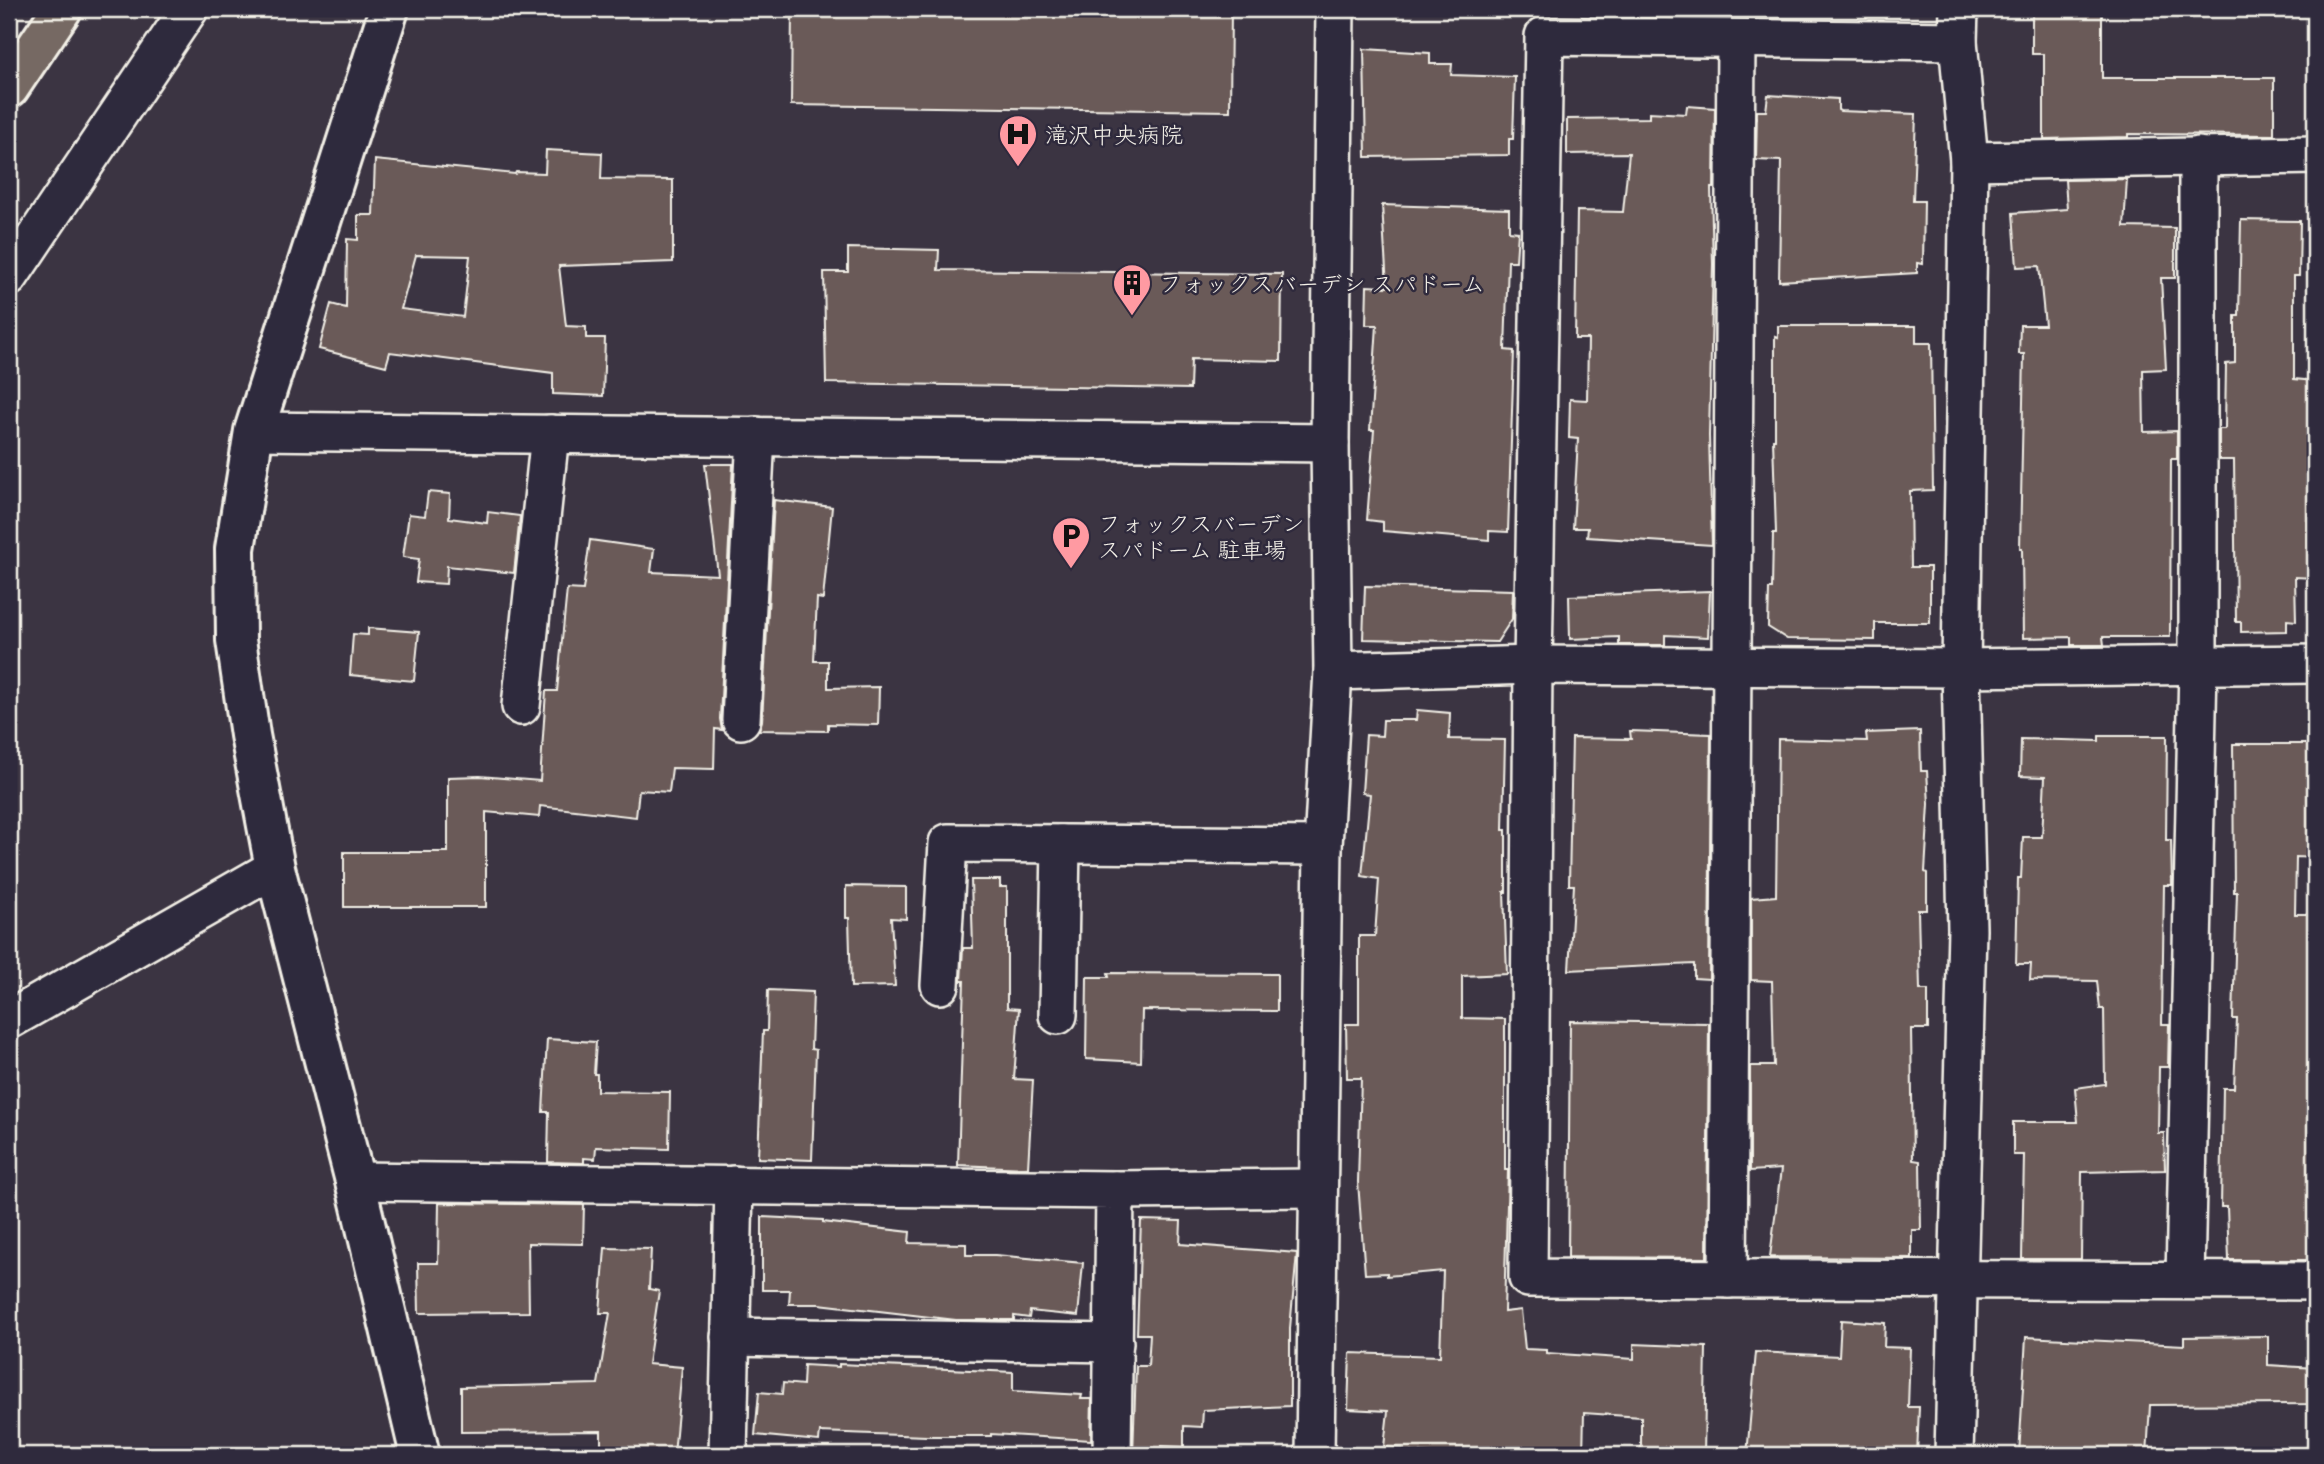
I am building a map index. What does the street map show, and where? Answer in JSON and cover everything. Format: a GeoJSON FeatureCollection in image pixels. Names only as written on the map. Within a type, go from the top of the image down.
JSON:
{"type":"FeatureCollection","features":[{"type":"Feature","properties":{"kind":"highway"},"geometry":{"type":"LineString","coordinates":[[9,88],[62,9]]}},
{"type":"Feature","properties":{"kind":"street"},"geometry":{"type":"LineString","coordinates":[[9,277],[189,9]]}},
{"type":"Feature","properties":{"kind":"street"},"geometry":{"type":"LineString","coordinates":[[389,9],[254,431],[235,549],[236,640],[275,868],[355,1181],[420,1455]]}},
{"type":"Feature","properties":{"kind":"street"},"geometry":{"type":"LineString","coordinates":[[1315,1455],[1323,846],[1334,671],[1330,443],[1335,9]]}},
{"type":"Feature","properties":{"kind":"street"},"geometry":{"type":"LineString","coordinates":[[1954,1455],[1958,1279],[1967,929],[1961,668],[1969,161],[1959,25],[1736,39],[1545,36],[1532,666],[1528,1278],[1958,1279],[2315,1281]]}},
{"type":"Feature","properties":{"kind":"street"},"geometry":{"type":"LineString","coordinates":[[1728,1279],[1736,39]]}},
{"type":"Feature","properties":{"kind":"street"},"geometry":{"type":"LineString","coordinates":[[1969,161],[2315,155]]}},
{"type":"Feature","properties":{"kind":"street"},"geometry":{"type":"LineString","coordinates":[[2185,1280],[2198,665],[2197,156]]}},
{"type":"Feature","properties":{"kind":"street"},"geometry":{"type":"LineString","coordinates":[[254,431],[1330,443]]}},
{"type":"Feature","properties":{"kind":"street"},"geometry":{"type":"LineString","coordinates":[[521,706],[550,434]]}},
{"type":"Feature","properties":{"kind":"street"},"geometry":{"type":"LineString","coordinates":[[741,720],[756,436]]}},
{"type":"Feature","properties":{"kind":"street"},"geometry":{"type":"LineString","coordinates":[[1334,671],[1532,666],[1961,668],[2315,664]]}},
{"type":"Feature","properties":{"kind":"street"},"geometry":{"type":"LineString","coordinates":[[940,985],[947,843],[1323,846]]}},
{"type":"Feature","properties":{"kind":"street"},"geometry":{"type":"LineString","coordinates":[[1058,1015],[1061,844]]}},
{"type":"Feature","properties":{"kind":"street"},"geometry":{"type":"LineString","coordinates":[[9,1020],[275,868]]}},
{"type":"Feature","properties":{"kind":"street"},"geometry":{"type":"LineString","coordinates":[[355,1181],[1115,1190],[1318,1188]]}},
{"type":"Feature","properties":{"kind":"street"},"geometry":{"type":"LineString","coordinates":[[728,1455],[734,1185]]}},
{"type":"Feature","properties":{"kind":"street"},"geometry":{"type":"LineString","coordinates":[[1112,1455],[1115,1190]]}},
{"type":"Feature","properties":{"kind":"street"},"geometry":{"type":"LineString","coordinates":[[730,1337],[1114,1343]]}},
{"type":"Feature","properties":{"kind":"building","name":"滝沢中央病院"},"geometry":{"type":"Polygon","coordinates":[[[792,9],[1231,9],[1230,111],[791,105],[792,9]]]}},
{"type":"Feature","properties":{"kind":"building"},"geometry":{"type":"Polygon","coordinates":[[[2032,9],[2102,9],[2102,78],[2274,78],[2274,135],[2128,134],[2128,137],[2044,139],[2044,54],[2032,54],[2032,9]]]}},
{"type":"Feature","properties":{"kind":"building"},"geometry":{"type":"Polygon","coordinates":[[[1364,49],[1430,53],[1430,64],[1452,64],[1451,75],[1515,77],[1513,139],[1509,139],[1509,155],[1366,157],[1364,49]]]}},
{"type":"Feature","properties":{"kind":"building"},"geometry":{"type":"Polygon","coordinates":[[[1768,95],[1838,99],[1840,111],[1916,114],[1913,201],[1924,201],[1923,264],[1917,263],[1917,273],[1779,281],[1781,161],[1756,160],[1757,111],[1766,111],[1768,95]]]}},
{"type":"Feature","properties":{"kind":"building"},"geometry":{"type":"Polygon","coordinates":[[[1687,106],[1715,108],[1714,188],[1711,188],[1713,264],[1709,436],[1712,545],[1587,537],[1588,528],[1573,528],[1578,439],[1569,438],[1570,399],[1587,400],[1588,339],[1575,339],[1577,211],[1623,212],[1629,153],[1567,154],[1567,119],[1649,118],[1649,112],[1686,114],[1687,106]]]}},
{"type":"Feature","properties":{"kind":"building"},"geometry":{"type":"Polygon","coordinates":[[[546,150],[602,153],[601,179],[673,180],[673,262],[559,266],[566,326],[586,327],[586,338],[605,338],[603,396],[553,394],[553,373],[390,352],[386,366],[319,349],[331,304],[346,308],[347,239],[358,240],[358,215],[373,215],[375,160],[515,174],[545,173],[546,150]],[[416,255],[401,309],[463,317],[470,256],[416,255]]]}},
{"type":"Feature","properties":{"kind":"building"},"geometry":{"type":"Polygon","coordinates":[[[2127,179],[2124,227],[2175,228],[2175,278],[2161,278],[2166,369],[2143,370],[2144,432],[2177,431],[2177,459],[2171,459],[2170,637],[2103,637],[2104,645],[2071,645],[2071,637],[2023,638],[2020,548],[2024,354],[2019,354],[2020,325],[2045,325],[2039,266],[2017,267],[2013,213],[2067,209],[2065,180],[2127,179]]]}},
{"type":"Feature","properties":{"kind":"building"},"geometry":{"type":"Polygon","coordinates":[[[1382,205],[1509,209],[1509,231],[1518,232],[1516,261],[1508,261],[1505,350],[1514,351],[1508,532],[1489,531],[1489,540],[1383,531],[1383,522],[1367,520],[1374,430],[1370,430],[1377,325],[1366,325],[1367,286],[1387,287],[1382,205]]]}},
{"type":"Feature","properties":{"kind":"building"},"geometry":{"type":"Polygon","coordinates":[[[2241,220],[2300,221],[2299,276],[2294,276],[2294,379],[2315,381],[2315,578],[2295,577],[2296,621],[2287,620],[2287,631],[2241,632],[2241,622],[2236,622],[2234,460],[2219,460],[2219,429],[2225,429],[2226,364],[2235,363],[2241,220]]]}},
{"type":"Feature","properties":{"kind":"building","name":"フォックスバーデン スパドーム"},"geometry":{"type":"Polygon","coordinates":[[[848,248],[939,250],[938,270],[1282,274],[1281,361],[1191,359],[1190,389],[826,383],[824,272],[848,272],[848,248]]]}},
{"type":"Feature","properties":{"kind":"building"},"geometry":{"type":"Polygon","coordinates":[[[1778,326],[1916,326],[1916,343],[1931,343],[1933,490],[1910,491],[1911,567],[1930,567],[1930,623],[1875,623],[1875,640],[1787,639],[1768,627],[1773,533],[1776,533],[1773,439],[1775,337],[1778,338],[1778,326]]]}},
{"type":"Feature","properties":{"kind":"building"},"geometry":{"type":"Polygon","coordinates":[[[705,464],[733,464],[720,719],[722,730],[715,729],[714,769],[672,768],[669,792],[639,790],[636,817],[540,806],[539,817],[486,812],[486,907],[344,907],[344,852],[448,852],[448,777],[480,776],[540,781],[546,691],[557,691],[567,589],[583,590],[590,540],[654,549],[651,572],[718,575],[705,464]]]}},
{"type":"Feature","properties":{"kind":"building"},"geometry":{"type":"Polygon","coordinates":[[[428,492],[450,494],[449,518],[487,523],[488,512],[520,516],[514,573],[447,566],[446,584],[416,582],[419,559],[403,557],[409,514],[425,516],[428,492]]]}},
{"type":"Feature","properties":{"kind":"building"},"geometry":{"type":"Polygon","coordinates":[[[774,500],[832,507],[823,599],[817,598],[814,661],[828,661],[828,688],[879,687],[878,725],[828,724],[828,731],[759,730],[762,721],[774,500]]]}},
{"type":"Feature","properties":{"kind":"building"},"geometry":{"type":"Polygon","coordinates":[[[1365,586],[1513,590],[1512,619],[1497,642],[1363,639],[1365,586]]]}},
{"type":"Feature","properties":{"kind":"building"},"geometry":{"type":"Polygon","coordinates":[[[1710,591],[1708,637],[1665,635],[1665,645],[1619,645],[1619,637],[1570,639],[1569,596],[1710,591]]]}},
{"type":"Feature","properties":{"kind":"building"},"geometry":{"type":"Polygon","coordinates":[[[368,628],[419,632],[414,681],[350,675],[353,634],[368,635],[368,628]]]}},
{"type":"Feature","properties":{"kind":"building"},"geometry":{"type":"Polygon","coordinates":[[[1417,710],[1450,713],[1449,739],[1505,740],[1503,830],[1506,830],[1504,892],[1507,974],[1462,976],[1462,1018],[1505,1019],[1505,1170],[1508,1170],[1504,1312],[1521,1310],[1525,1349],[1546,1350],[1546,1353],[1634,1359],[1634,1344],[1706,1347],[1704,1455],[1641,1455],[1641,1417],[1584,1413],[1583,1455],[1443,1455],[1404,1451],[1384,1447],[1388,1411],[1348,1409],[1350,1353],[1440,1356],[1443,1271],[1387,1276],[1387,1273],[1365,1274],[1358,1182],[1361,1078],[1347,1078],[1346,1024],[1359,1024],[1359,936],[1375,936],[1379,879],[1362,876],[1370,794],[1362,793],[1366,735],[1382,736],[1383,720],[1416,720],[1417,710]]]}},
{"type":"Feature","properties":{"kind":"building"},"geometry":{"type":"Polygon","coordinates":[[[1630,731],[1711,734],[1709,979],[1694,978],[1694,964],[1569,970],[1574,885],[1569,885],[1572,738],[1631,739],[1630,731]]]}},
{"type":"Feature","properties":{"kind":"building"},"geometry":{"type":"Polygon","coordinates":[[[1920,731],[1921,771],[1927,771],[1929,804],[1925,872],[1927,910],[1918,910],[1920,990],[1928,990],[1928,1029],[1911,1029],[1913,1160],[1920,1161],[1921,1230],[1912,1230],[1912,1258],[1770,1257],[1781,1169],[1750,1171],[1750,1066],[1774,1066],[1772,981],[1751,980],[1751,898],[1776,896],[1778,739],[1867,741],[1866,733],[1920,731]]]}},
{"type":"Feature","properties":{"kind":"building"},"geometry":{"type":"Polygon","coordinates":[[[2099,736],[2167,736],[2166,840],[2171,840],[2172,885],[2164,885],[2162,1024],[2169,1024],[2168,1067],[2159,1067],[2158,1133],[2164,1133],[2165,1170],[2082,1172],[2081,1259],[2022,1259],[2024,1155],[2013,1155],[2013,1122],[2078,1122],[2075,1088],[2105,1084],[2104,1009],[2100,1009],[2097,981],[2030,980],[2031,964],[2016,964],[2018,878],[2021,878],[2023,837],[2042,837],[2045,777],[2020,776],[2021,739],[2099,741],[2099,736]]]}},
{"type":"Feature","properties":{"kind":"building"},"geometry":{"type":"Polygon","coordinates":[[[2233,744],[2315,744],[2315,858],[2296,857],[2295,914],[2315,914],[2315,1260],[2229,1260],[2227,1207],[2221,1207],[2223,1088],[2234,1088],[2237,1019],[2233,1019],[2237,892],[2234,892],[2233,744]]]}},
{"type":"Feature","properties":{"kind":"building"},"geometry":{"type":"Polygon","coordinates":[[[971,880],[1000,880],[1000,887],[1007,887],[1007,1008],[1019,1009],[1014,1079],[1033,1080],[1028,1168],[958,1165],[964,981],[961,981],[963,948],[973,948],[971,880]]]}},
{"type":"Feature","properties":{"kind":"building"},"geometry":{"type":"Polygon","coordinates":[[[846,886],[906,887],[906,919],[891,918],[895,986],[851,987],[846,886]]]}},
{"type":"Feature","properties":{"kind":"building"},"geometry":{"type":"Polygon","coordinates":[[[1108,973],[1277,974],[1277,1011],[1142,1010],[1141,1062],[1086,1059],[1087,977],[1109,977],[1108,973]]]}},
{"type":"Feature","properties":{"kind":"building"},"geometry":{"type":"Polygon","coordinates":[[[768,990],[813,992],[811,1049],[816,1050],[812,1160],[758,1158],[763,1031],[767,1031],[768,990]]]}},
{"type":"Feature","properties":{"kind":"building"},"geometry":{"type":"Polygon","coordinates":[[[1570,1021],[1709,1023],[1707,1258],[1568,1257],[1570,1021]]]}},
{"type":"Feature","properties":{"kind":"building"},"geometry":{"type":"Polygon","coordinates":[[[547,1039],[596,1042],[594,1074],[597,1074],[597,1091],[670,1092],[669,1149],[596,1147],[595,1159],[584,1158],[584,1163],[548,1162],[549,1112],[543,1112],[547,1039]]]}},
{"type":"Feature","properties":{"kind":"building"},"geometry":{"type":"Polygon","coordinates":[[[439,1203],[584,1205],[583,1244],[528,1243],[529,1312],[419,1313],[418,1263],[438,1263],[439,1203]]]}},
{"type":"Feature","properties":{"kind":"building"},"geometry":{"type":"Polygon","coordinates":[[[762,1217],[823,1220],[910,1232],[909,1243],[966,1244],[966,1255],[1083,1263],[1078,1316],[1030,1311],[1029,1318],[1014,1316],[1014,1320],[956,1320],[819,1304],[789,1304],[790,1290],[762,1290],[762,1217]]]}},
{"type":"Feature","properties":{"kind":"building"},"geometry":{"type":"Polygon","coordinates":[[[1141,1220],[1181,1221],[1180,1244],[1297,1253],[1290,1328],[1290,1406],[1203,1410],[1202,1427],[1184,1426],[1184,1447],[1162,1446],[1162,1455],[1133,1455],[1136,1366],[1148,1366],[1150,1334],[1137,1334],[1141,1220]]]}},
{"type":"Feature","properties":{"kind":"building"},"geometry":{"type":"Polygon","coordinates":[[[605,1248],[651,1249],[649,1289],[659,1291],[648,1364],[682,1367],[674,1455],[601,1455],[601,1431],[461,1432],[461,1387],[598,1384],[610,1313],[600,1313],[605,1248]]]}},
{"type":"Feature","properties":{"kind":"building"},"geometry":{"type":"Polygon","coordinates":[[[1841,1320],[1885,1323],[1884,1347],[1910,1348],[1908,1407],[1919,1407],[1917,1455],[1747,1455],[1756,1352],[1839,1356],[1841,1320]]]}},
{"type":"Feature","properties":{"kind":"building"},"geometry":{"type":"Polygon","coordinates":[[[2268,1336],[2268,1365],[2315,1368],[2315,1404],[2150,1405],[2147,1455],[2019,1455],[2026,1337],[2184,1345],[2184,1337],[2268,1336]]]}},
{"type":"Feature","properties":{"kind":"building"},"geometry":{"type":"Polygon","coordinates":[[[839,1364],[1013,1372],[1013,1391],[1082,1395],[1081,1399],[1092,1399],[1091,1440],[991,1434],[927,1436],[820,1432],[819,1441],[755,1435],[759,1392],[782,1394],[783,1383],[803,1385],[804,1365],[839,1367],[839,1364]]]}},
{"type":"Feature","properties":{"kind":"place","name":"滝沢中央病院"},"geometry":{"type":"Point","coordinates":[1018,168]}},
{"type":"Feature","properties":{"kind":"place","name":"フォックスバーデン スパドーム"},"geometry":{"type":"Point","coordinates":[1132,317]}},
{"type":"Feature","properties":{"kind":"place","name":"フォックスバーデン スパドーム 駐車場"},"geometry":{"type":"Point","coordinates":[1071,570]}}]}
